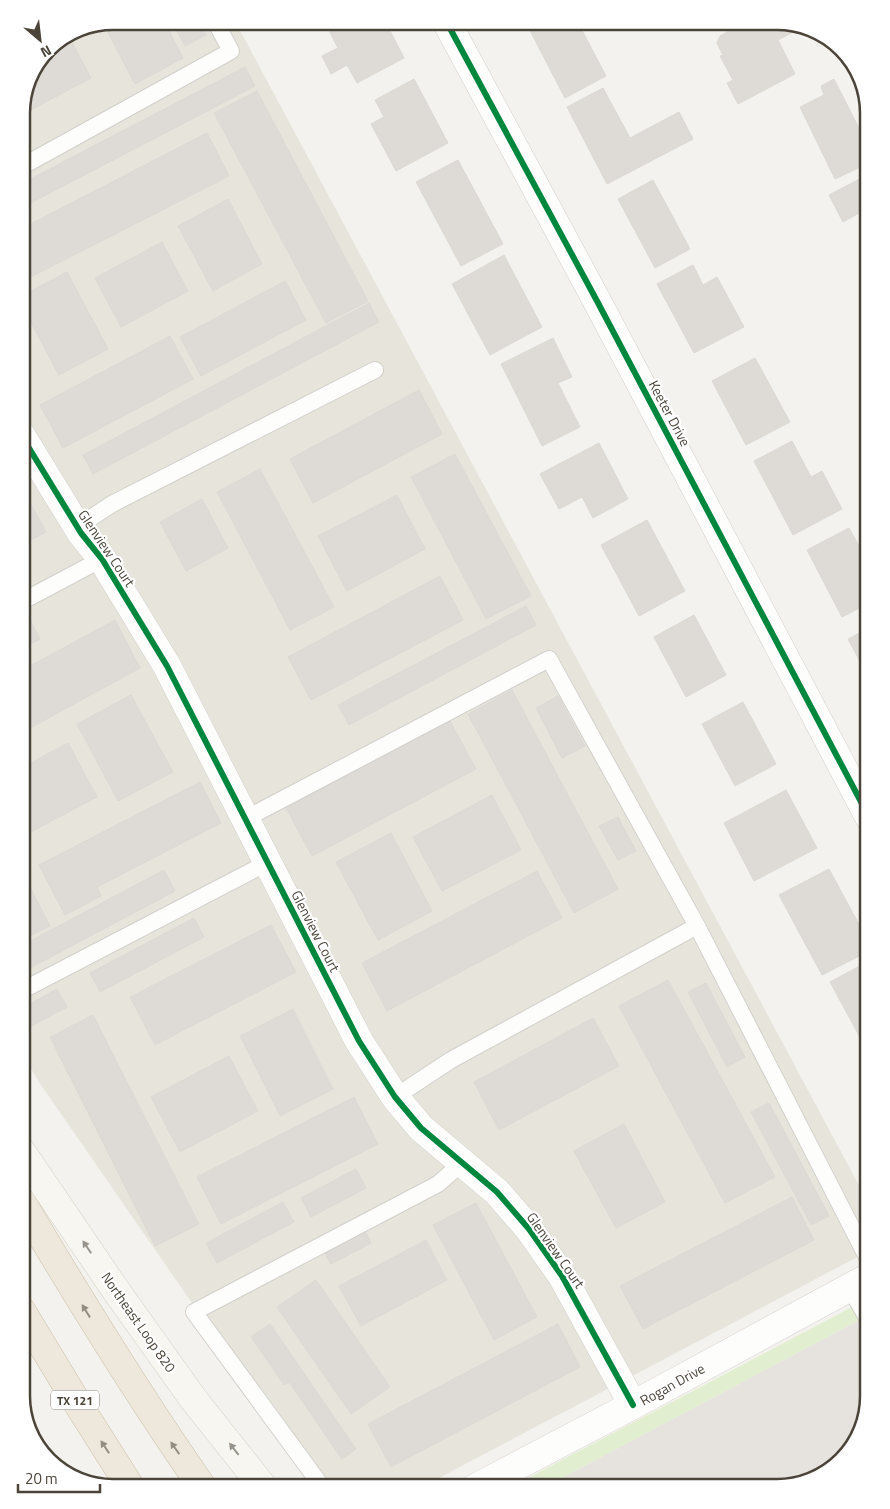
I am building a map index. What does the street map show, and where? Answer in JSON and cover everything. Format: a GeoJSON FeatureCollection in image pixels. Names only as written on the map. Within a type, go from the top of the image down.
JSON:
{"type":"FeatureCollection","features":[{"type":"Feature","properties":{"kind":"highway"},"geometry":{"type":"LineString","coordinates":[[30,1216],[87,1312],[152,1415],[197,1479]]}},
{"type":"Feature","properties":{"kind":"highway","name":"TX 121"},"geometry":{"type":"LineString","coordinates":[[30,1325],[125,1479]]}},
{"type":"Feature","properties":{"kind":"main road","name":"Northeast Loop 820"},"geometry":{"type":"LineString","coordinates":[[30,1163],[117,1292],[194,1400],[257,1479]]}},
{"type":"Feature","properties":{"kind":"street","name":"Keeter Drive"},"geometry":{"type":"LineString","coordinates":[[451,30],[597,301],[860,800]]}},
{"type":"Feature","properties":{"kind":"street","name":"Glenview Court"},"geometry":{"type":"LineString","coordinates":[[30,449],[77,527],[102,559],[166,666],[359,1041],[395,1097],[421,1128],[496,1192],[529,1229],[562,1276],[634,1405]]}},
{"type":"Feature","properties":{"kind":"street","name":"Rogan Drive"},"geometry":{"type":"LineString","coordinates":[[492,1479],[634,1405],[859,1282]]}},
{"type":"Feature","properties":{"kind":"lane"},"geometry":{"type":"LineString","coordinates":[[30,163],[231,51],[220,30]]}},
{"type":"Feature","properties":{"kind":"lane"},"geometry":{"type":"LineString","coordinates":[[77,527],[112,504],[375,370]]}},
{"type":"Feature","properties":{"kind":"lane"},"geometry":{"type":"LineString","coordinates":[[30,597],[102,559]]}},
{"type":"Feature","properties":{"kind":"lane"},"geometry":{"type":"LineString","coordinates":[[245,819],[549,659],[697,926],[860,1243]]}},
{"type":"Feature","properties":{"kind":"lane"},"geometry":{"type":"LineString","coordinates":[[30,986],[267,863]]}},
{"type":"Feature","properties":{"kind":"lane"},"geometry":{"type":"LineString","coordinates":[[395,1097],[451,1060],[697,926]]}},
{"type":"Feature","properties":{"kind":"lane"},"geometry":{"type":"LineString","coordinates":[[316,1479],[194,1312],[438,1184],[462,1162]]}},
{"type":"Feature","properties":{"kind":"shaded area"},"geometry":{"type":"Polygon","coordinates":[[[240,30],[860,1187],[860,1256],[437,1479],[314,1479],[30,1067],[30,108],[33,92],[45,65],[65,65],[65,46],[86,34],[102,31],[240,30]]]}},
{"type":"Feature","properties":{"kind":"shaded area"},"geometry":{"type":"Polygon","coordinates":[[[860,1320],[860,1396],[856,1423],[839,1451],[814,1470],[804,1475],[777,1479],[560,1479],[860,1320]]]}},
{"type":"Feature","properties":{"kind":"green space"},"geometry":{"type":"Polygon","coordinates":[[[860,1303],[860,1320],[560,1479],[526,1479],[860,1303]]]}},
{"type":"Feature","properties":{"kind":"building"},"geometry":{"type":"Polygon","coordinates":[[[169,30],[183,58],[135,84],[107,31],[169,30]]]}},
{"type":"Feature","properties":{"kind":"building"},"geometry":{"type":"Polygon","coordinates":[[[177,30],[204,30],[206,35],[185,46],[177,30]]]}},
{"type":"Feature","properties":{"kind":"building"},"geometry":{"type":"Polygon","coordinates":[[[329,30],[390,30],[404,58],[357,83],[347,65],[331,74],[322,56],[338,48],[329,30]]]}},
{"type":"Feature","properties":{"kind":"building"},"geometry":{"type":"Polygon","coordinates":[[[530,30],[582,30],[606,76],[565,98],[530,30]]]}},
{"type":"Feature","properties":{"kind":"building"},"geometry":{"type":"Polygon","coordinates":[[[731,30],[782,30],[793,32],[778,40],[795,74],[738,104],[727,83],[733,80],[720,56],[723,55],[717,43],[720,36],[731,30]]]}},
{"type":"Feature","properties":{"kind":"building"},"geometry":{"type":"Polygon","coordinates":[[[71,41],[91,78],[30,110],[33,92],[45,65],[65,65],[65,46],[71,41]]]}},
{"type":"Feature","properties":{"kind":"building"},"geometry":{"type":"Polygon","coordinates":[[[245,67],[255,86],[30,203],[30,179],[245,67]]]}},
{"type":"Feature","properties":{"kind":"building"},"geometry":{"type":"Polygon","coordinates":[[[414,79],[448,143],[396,171],[371,124],[384,117],[375,100],[414,79]]]}},
{"type":"Feature","properties":{"kind":"building"},"geometry":{"type":"Polygon","coordinates":[[[834,79],[860,130],[860,167],[835,179],[800,107],[824,95],[821,86],[834,79]]]}},
{"type":"Feature","properties":{"kind":"building"},"geometry":{"type":"Polygon","coordinates":[[[603,88],[630,138],[679,112],[693,139],[607,184],[567,107],[603,88]]]}},
{"type":"Feature","properties":{"kind":"building"},"geometry":{"type":"Polygon","coordinates":[[[257,91],[368,301],[326,323],[214,113],[257,91]]]}},
{"type":"Feature","properties":{"kind":"building"},"geometry":{"type":"Polygon","coordinates":[[[207,133],[229,176],[30,277],[30,224],[207,133]]]}},
{"type":"Feature","properties":{"kind":"building"},"geometry":{"type":"Polygon","coordinates":[[[458,160],[503,244],[461,266],[416,182],[458,160]]]}},
{"type":"Feature","properties":{"kind":"building"},"geometry":{"type":"Polygon","coordinates":[[[860,179],[860,215],[859,213],[843,222],[829,195],[860,179]]]}},
{"type":"Feature","properties":{"kind":"building"},"geometry":{"type":"Polygon","coordinates":[[[653,180],[690,249],[655,268],[618,199],[653,180]]]}},
{"type":"Feature","properties":{"kind":"building"},"geometry":{"type":"Polygon","coordinates":[[[228,199],[262,264],[213,291],[178,226],[228,199]]]}},
{"type":"Feature","properties":{"kind":"building"},"geometry":{"type":"Polygon","coordinates":[[[162,242],[188,291],[121,327],[95,278],[162,242]]]}},
{"type":"Feature","properties":{"kind":"building"},"geometry":{"type":"Polygon","coordinates":[[[504,255],[542,327],[490,355],[452,284],[504,255]]]}},
{"type":"Feature","properties":{"kind":"building"},"geometry":{"type":"Polygon","coordinates":[[[693,265],[703,285],[717,277],[744,327],[694,353],[657,284],[693,265]]]}},
{"type":"Feature","properties":{"kind":"building"},"geometry":{"type":"Polygon","coordinates":[[[67,272],[108,349],[59,375],[30,321],[30,291],[67,272]]]}},
{"type":"Feature","properties":{"kind":"building"},"geometry":{"type":"Polygon","coordinates":[[[285,281],[306,320],[201,376],[180,337],[285,281]]]}},
{"type":"Feature","properties":{"kind":"building"},"geometry":{"type":"Polygon","coordinates":[[[369,303],[379,322],[93,474],[83,455],[369,303]]]}},
{"type":"Feature","properties":{"kind":"building"},"geometry":{"type":"Polygon","coordinates":[[[170,336],[193,379],[63,448],[40,405],[170,336]]]}},
{"type":"Feature","properties":{"kind":"building"},"geometry":{"type":"Polygon","coordinates":[[[553,338],[572,377],[558,383],[580,427],[542,446],[501,364],[553,338]]]}},
{"type":"Feature","properties":{"kind":"building"},"geometry":{"type":"Polygon","coordinates":[[[755,358],[790,422],[746,445],[712,381],[755,358]]]}},
{"type":"Feature","properties":{"kind":"building"},"geometry":{"type":"Polygon","coordinates":[[[419,390],[442,434],[313,503],[290,459],[419,390]]]}},
{"type":"Feature","properties":{"kind":"building"},"geometry":{"type":"Polygon","coordinates":[[[792,441],[811,477],[822,471],[842,509],[793,535],[754,461],[792,441]]]}},
{"type":"Feature","properties":{"kind":"building"},"geometry":{"type":"Polygon","coordinates":[[[599,443],[628,499],[593,518],[582,497],[559,509],[540,474],[599,443]]]}},
{"type":"Feature","properties":{"kind":"building"},"geometry":{"type":"Polygon","coordinates":[[[455,454],[531,596],[486,619],[411,477],[455,454]]]}},
{"type":"Feature","properties":{"kind":"building"},"geometry":{"type":"Polygon","coordinates":[[[260,469],[334,607],[290,630],[217,492],[260,469]]]}},
{"type":"Feature","properties":{"kind":"building"},"geometry":{"type":"Polygon","coordinates":[[[397,495],[425,549],[347,591],[318,536],[397,495]]]}},
{"type":"Feature","properties":{"kind":"building"},"geometry":{"type":"Polygon","coordinates":[[[202,499],[228,548],[186,571],[160,522],[202,499]]]}},
{"type":"Feature","properties":{"kind":"building"},"geometry":{"type":"Polygon","coordinates":[[[30,503],[46,532],[30,540],[30,503]]]}},
{"type":"Feature","properties":{"kind":"building"},"geometry":{"type":"Polygon","coordinates":[[[647,520],[685,591],[639,616],[601,545],[647,520]]]}},
{"type":"Feature","properties":{"kind":"building"},"geometry":{"type":"Polygon","coordinates":[[[849,528],[860,548],[860,608],[842,617],[807,550],[849,528]]]}},
{"type":"Feature","properties":{"kind":"building"},"geometry":{"type":"Polygon","coordinates":[[[440,576],[463,620],[311,700],[288,657],[440,576]]]}},
{"type":"Feature","properties":{"kind":"building"},"geometry":{"type":"Polygon","coordinates":[[[526,606],[536,625],[349,725],[338,705],[526,606]]]}},
{"type":"Feature","properties":{"kind":"building"},"geometry":{"type":"Polygon","coordinates":[[[694,615],[726,675],[686,697],[654,637],[694,615]]]}},
{"type":"Feature","properties":{"kind":"building"},"geometry":{"type":"Polygon","coordinates":[[[30,620],[40,639],[30,644],[30,620]]]}},
{"type":"Feature","properties":{"kind":"building"},"geometry":{"type":"Polygon","coordinates":[[[115,620],[140,668],[30,728],[30,666],[115,620]]]}},
{"type":"Feature","properties":{"kind":"building"},"geometry":{"type":"Polygon","coordinates":[[[860,633],[860,661],[848,639],[860,633]]]}},
{"type":"Feature","properties":{"kind":"building"},"geometry":{"type":"Polygon","coordinates":[[[512,690],[618,889],[574,913],[468,714],[512,690]]]}},
{"type":"Feature","properties":{"kind":"building"},"geometry":{"type":"Polygon","coordinates":[[[131,695],[173,772],[118,801],[77,724],[131,695]]]}},
{"type":"Feature","properties":{"kind":"building"},"geometry":{"type":"Polygon","coordinates":[[[558,696],[585,746],[562,758],[536,708],[558,696]]]}},
{"type":"Feature","properties":{"kind":"building"},"geometry":{"type":"Polygon","coordinates":[[[743,702],[776,764],[735,786],[702,724],[743,702]]]}},
{"type":"Feature","properties":{"kind":"building"},"geometry":{"type":"Polygon","coordinates":[[[450,721],[476,769],[312,856],[286,808],[450,721]]]}},
{"type":"Feature","properties":{"kind":"building"},"geometry":{"type":"Polygon","coordinates":[[[68,743],[97,797],[30,832],[30,763],[68,743]]]}},
{"type":"Feature","properties":{"kind":"building"},"geometry":{"type":"Polygon","coordinates":[[[200,782],[221,823],[97,887],[101,896],[65,915],[39,865],[200,782]]]}},
{"type":"Feature","properties":{"kind":"building"},"geometry":{"type":"Polygon","coordinates":[[[786,790],[817,848],[754,881],[724,823],[786,790]]]}},
{"type":"Feature","properties":{"kind":"building"},"geometry":{"type":"Polygon","coordinates":[[[492,795],[521,850],[442,891],[413,837],[492,795]]]}},
{"type":"Feature","properties":{"kind":"building"},"geometry":{"type":"Polygon","coordinates":[[[618,817],[636,851],[618,860],[599,826],[618,817]]]}},
{"type":"Feature","properties":{"kind":"building"},"geometry":{"type":"Polygon","coordinates":[[[391,833],[432,911],[378,940],[336,862],[391,833]]]}},
{"type":"Feature","properties":{"kind":"building"},"geometry":{"type":"Polygon","coordinates":[[[829,869],[860,926],[860,956],[822,975],[779,895],[829,869]]]}},
{"type":"Feature","properties":{"kind":"building"},"geometry":{"type":"Polygon","coordinates":[[[164,870],[175,891],[30,968],[30,941],[164,870]]]}},
{"type":"Feature","properties":{"kind":"building"},"geometry":{"type":"Polygon","coordinates":[[[537,871],[562,918],[387,1011],[362,963],[537,871]]]}},
{"type":"Feature","properties":{"kind":"building"},"geometry":{"type":"Polygon","coordinates":[[[30,887],[50,926],[30,936],[30,887]]]}},
{"type":"Feature","properties":{"kind":"building"},"geometry":{"type":"Polygon","coordinates":[[[194,918],[204,937],[100,992],[90,973],[194,918]]]}},
{"type":"Feature","properties":{"kind":"building"},"geometry":{"type":"Polygon","coordinates":[[[271,925],[296,972],[155,1045],[130,997],[271,925]]]}},
{"type":"Feature","properties":{"kind":"building"},"geometry":{"type":"Polygon","coordinates":[[[860,966],[860,1037],[830,982],[860,966]]]}},
{"type":"Feature","properties":{"kind":"building"},"geometry":{"type":"Polygon","coordinates":[[[668,980],[775,1177],[725,1203],[619,1006],[668,980]]]}},
{"type":"Feature","properties":{"kind":"building"},"geometry":{"type":"Polygon","coordinates":[[[706,983],[745,1057],[727,1067],[688,992],[706,983]]]}},
{"type":"Feature","properties":{"kind":"building"},"geometry":{"type":"Polygon","coordinates":[[[57,989],[67,1007],[30,1027],[30,1004],[57,989]]]}},
{"type":"Feature","properties":{"kind":"building"},"geometry":{"type":"Polygon","coordinates":[[[293,1009],[333,1089],[280,1116],[240,1036],[293,1009]]]}},
{"type":"Feature","properties":{"kind":"building"},"geometry":{"type":"Polygon","coordinates":[[[93,1015],[199,1224],[155,1246],[50,1037],[93,1015]]]}},
{"type":"Feature","properties":{"kind":"building"},"geometry":{"type":"Polygon","coordinates":[[[593,1018],[619,1066],[499,1130],[474,1082],[593,1018]]]}},
{"type":"Feature","properties":{"kind":"building"},"geometry":{"type":"Polygon","coordinates":[[[229,1056],[258,1111],[180,1152],[151,1097],[229,1056]]]}},
{"type":"Feature","properties":{"kind":"building"},"geometry":{"type":"Polygon","coordinates":[[[354,1097],[378,1144],[221,1224],[197,1177],[354,1097]]]}},
{"type":"Feature","properties":{"kind":"building"},"geometry":{"type":"Polygon","coordinates":[[[769,1103],[829,1216],[811,1225],[751,1112],[769,1103]]]}},
{"type":"Feature","properties":{"kind":"building"},"geometry":{"type":"Polygon","coordinates":[[[624,1124],[665,1202],[616,1228],[574,1151],[624,1124]]]}},
{"type":"Feature","properties":{"kind":"building"},"geometry":{"type":"Polygon","coordinates":[[[356,1169],[366,1188],[311,1217],[301,1198],[356,1169]]]}},
{"type":"Feature","properties":{"kind":"building"},"geometry":{"type":"Polygon","coordinates":[[[792,1197],[814,1240],[643,1329],[620,1286],[792,1197]]]}},
{"type":"Feature","properties":{"kind":"building"},"geometry":{"type":"Polygon","coordinates":[[[283,1202],[294,1222],[217,1263],[206,1243],[283,1202]]]}},
{"type":"Feature","properties":{"kind":"building"},"geometry":{"type":"Polygon","coordinates":[[[476,1203],[537,1317],[494,1340],[433,1225],[476,1203]]]}},
{"type":"Feature","properties":{"kind":"building"},"geometry":{"type":"Polygon","coordinates":[[[364,1228],[371,1243],[331,1264],[323,1250],[364,1228]]]}},
{"type":"Feature","properties":{"kind":"building"},"geometry":{"type":"Polygon","coordinates":[[[426,1240],[447,1280],[361,1326],[339,1286],[426,1240]]]}},
{"type":"Feature","properties":{"kind":"building"},"geometry":{"type":"Polygon","coordinates":[[[316,1280],[390,1387],[351,1414],[277,1307],[316,1280]]]}},
{"type":"Feature","properties":{"kind":"building"},"geometry":{"type":"Polygon","coordinates":[[[270,1324],[356,1449],[342,1459],[289,1382],[284,1385],[251,1337],[270,1324]]]}},
{"type":"Feature","properties":{"kind":"building"},"geometry":{"type":"Polygon","coordinates":[[[558,1324],[580,1367],[391,1467],[368,1424],[558,1324]]]}},
{"type":"Feature","properties":{"kind":"cycle path"},"geometry":{"type":"LineString","coordinates":[[451,30],[597,301],[860,800]]}},
{"type":"Feature","properties":{"kind":"cycle path"},"geometry":{"type":"LineString","coordinates":[[30,450],[81,533],[102,559],[167,666],[359,1041],[395,1097],[421,1128],[497,1192],[529,1229],[562,1276],[633,1405]]}}]}
